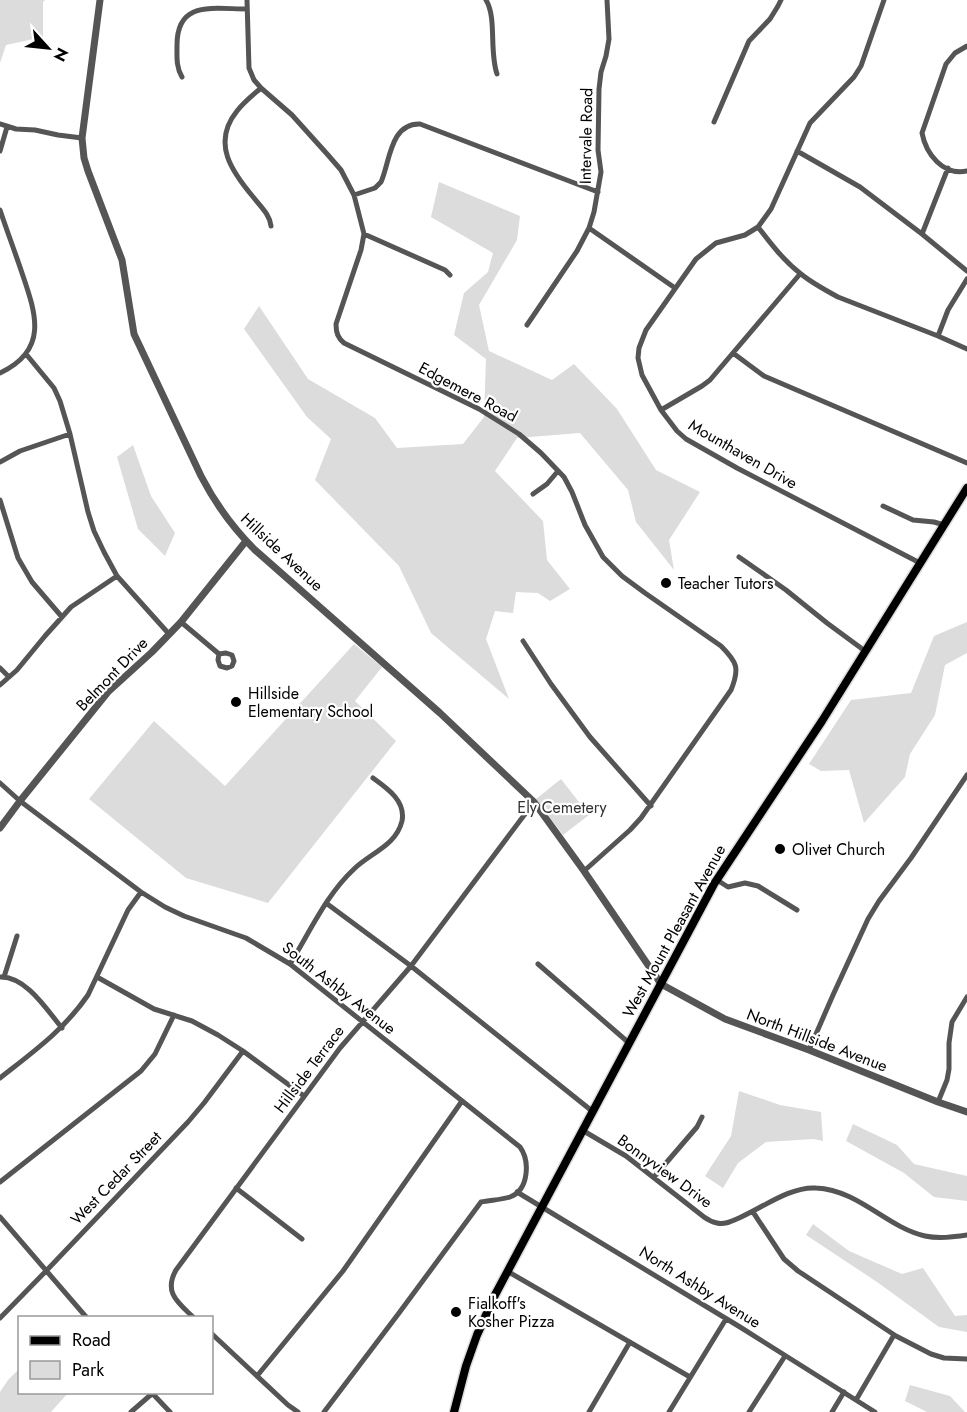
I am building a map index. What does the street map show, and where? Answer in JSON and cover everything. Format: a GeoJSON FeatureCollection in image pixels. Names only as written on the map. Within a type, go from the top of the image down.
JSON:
{"type":"FeatureCollection","features":[{"type":"Feature","properties":{"kind":"main road","name":"West Mount Pleasant Avenue"},"geometry":{"type":"LineString","coordinates":[[454,1412],[477,1334],[507,1271],[717,880],[822,721],[967,488]]}},
{"type":"Feature","properties":{"kind":"street","name":"Hillside Avenue"},"geometry":{"type":"LineString","coordinates":[[100,0],[82,138],[84,158],[122,260],[134,334],[212,497],[246,541],[440,713],[534,802],[661,984]]}},
{"type":"Feature","properties":{"kind":"street","name":"Edgemere Road"},"geometry":{"type":"LineString","coordinates":[[247,0],[249,68],[254,80],[292,115],[341,170],[354,195],[363,225],[361,250],[336,324],[340,339],[479,409],[519,434],[558,471],[572,492],[585,525],[603,557],[622,576],[721,646],[730,654],[736,665],[736,677],[731,690],[651,806],[630,830],[584,871]]}},
{"type":"Feature","properties":{"kind":"street"},"geometry":{"type":"LineString","coordinates":[[486,0],[491,9],[493,64],[496,74]]}},
{"type":"Feature","properties":{"kind":"street","name":"Intervale Road"},"geometry":{"type":"LineString","coordinates":[[527,325],[577,251],[589,228],[594,212],[601,172],[598,150],[599,89],[609,39],[607,0]]}},
{"type":"Feature","properties":{"kind":"street"},"geometry":{"type":"LineString","coordinates":[[714,122],[749,41],[770,19],[781,0]]}},
{"type":"Feature","properties":{"kind":"street"},"geometry":{"type":"LineString","coordinates":[[884,0],[861,66],[810,123],[771,209],[758,227],[777,251],[800,274],[838,297],[967,349]]}},
{"type":"Feature","properties":{"kind":"street"},"geometry":{"type":"LineString","coordinates":[[182,77],[177,63],[177,34],[180,23],[186,15],[200,9],[247,9]]}},
{"type":"Feature","properties":{"kind":"street"},"geometry":{"type":"LineString","coordinates":[[967,46],[955,53],[946,64],[922,133],[924,143],[934,160],[948,168],[967,171]]}},
{"type":"Feature","properties":{"kind":"street"},"geometry":{"type":"LineString","coordinates":[[261,88],[233,116],[226,131],[225,148],[232,171],[267,214],[271,226]]}},
{"type":"Feature","properties":{"kind":"street"},"geometry":{"type":"LineString","coordinates":[[0,124],[7,128],[82,138]]}},
{"type":"Feature","properties":{"kind":"street"},"geometry":{"type":"LineString","coordinates":[[354,195],[375,188],[381,182],[394,140],[406,126],[415,124],[598,192]]}},
{"type":"Feature","properties":{"kind":"street"},"geometry":{"type":"LineString","coordinates":[[0,151],[7,128]]}},
{"type":"Feature","properties":{"kind":"street"},"geometry":{"type":"LineString","coordinates":[[797,151],[860,188],[967,271]]}},
{"type":"Feature","properties":{"kind":"street"},"geometry":{"type":"LineString","coordinates":[[922,234],[948,168]]}},
{"type":"Feature","properties":{"kind":"street"},"geometry":{"type":"LineString","coordinates":[[0,210],[32,302],[35,326],[31,346],[26,354],[0,373]]}},
{"type":"Feature","properties":{"kind":"street","name":"Mounthaven Drive"},"geometry":{"type":"LineString","coordinates":[[758,227],[745,235],[716,243],[696,259],[646,330],[638,358],[642,375],[661,410],[677,431],[700,448],[920,563]]}},
{"type":"Feature","properties":{"kind":"street"},"geometry":{"type":"LineString","coordinates":[[589,228],[675,288]]}},
{"type":"Feature","properties":{"kind":"street"},"geometry":{"type":"LineString","coordinates":[[364,234],[445,270],[450,275]]}},
{"type":"Feature","properties":{"kind":"street"},"geometry":{"type":"LineString","coordinates":[[661,410],[710,380],[800,274]]}},
{"type":"Feature","properties":{"kind":"street"},"geometry":{"type":"LineString","coordinates":[[938,336],[948,310],[967,279]]}},
{"type":"Feature","properties":{"kind":"street"},"geometry":{"type":"LineString","coordinates":[[734,353],[764,376],[967,464]]}},
{"type":"Feature","properties":{"kind":"street"},"geometry":{"type":"LineString","coordinates":[[26,354],[54,388],[60,401],[94,531],[117,576],[168,634]]}},
{"type":"Feature","properties":{"kind":"street"},"geometry":{"type":"LineString","coordinates":[[0,462],[20,451],[70,434]]}},
{"type":"Feature","properties":{"kind":"street"},"geometry":{"type":"LineString","coordinates":[[533,494],[547,484],[558,471]]}},
{"type":"Feature","properties":{"kind":"street"},"geometry":{"type":"LineString","coordinates":[[0,500],[18,558],[32,582],[62,617]]}},
{"type":"Feature","properties":{"kind":"street"},"geometry":{"type":"LineString","coordinates":[[883,506],[913,520],[944,525]]}},
{"type":"Feature","properties":{"kind":"street","name":"Belmont Drive"},"geometry":{"type":"LineString","coordinates":[[0,828],[108,692],[181,622],[246,541]]}},
{"type":"Feature","properties":{"kind":"street"},"geometry":{"type":"LineString","coordinates":[[739,557],[865,651]]}},
{"type":"Feature","properties":{"kind":"street"},"geometry":{"type":"LineString","coordinates":[[0,685],[17,670],[71,607],[117,576]]}},
{"type":"Feature","properties":{"kind":"street"},"geometry":{"type":"LineString","coordinates":[[181,622],[219,654]]}},
{"type":"Feature","properties":{"kind":"street"},"geometry":{"type":"LineString","coordinates":[[523,641],[551,684],[590,736],[651,806]]}},
{"type":"Feature","properties":{"kind":"street"},"geometry":{"type":"LineString","coordinates":[[0,668],[9,677]]}},
{"type":"Feature","properties":{"kind":"street"},"geometry":{"type":"LineString","coordinates":[[810,1050],[832,995],[868,919],[967,775]]}},
{"type":"Feature","properties":{"kind":"street"},"geometry":{"type":"LineString","coordinates":[[290,964],[326,903],[354,868],[392,840],[402,822],[402,814],[396,797],[373,778]]}},
{"type":"Feature","properties":{"kind":"street","name":"South Ashby Avenue"},"geometry":{"type":"LineString","coordinates":[[0,783],[20,801],[141,892],[165,907],[246,938],[290,964],[520,1147],[526,1158],[526,1175],[517,1192]]}},
{"type":"Feature","properties":{"kind":"street","name":"Hillside Terrace"},"geometry":{"type":"LineString","coordinates":[[193,1316],[173,1296],[172,1280],[176,1270],[340,1048],[411,966],[534,802]]}},
{"type":"Feature","properties":{"kind":"street"},"geometry":{"type":"LineString","coordinates":[[717,880],[728,887],[745,883],[758,886],[796,910]]}},
{"type":"Feature","properties":{"kind":"street"},"geometry":{"type":"LineString","coordinates":[[0,1078],[62,1028],[84,1001],[128,910],[141,892]]}},
{"type":"Feature","properties":{"kind":"street"},"geometry":{"type":"LineString","coordinates":[[326,903],[411,966],[592,1111]]}},
{"type":"Feature","properties":{"kind":"street"},"geometry":{"type":"LineString","coordinates":[[17,936],[2,977],[24,985],[62,1028]]}},
{"type":"Feature","properties":{"kind":"street"},"geometry":{"type":"LineString","coordinates":[[537,964],[629,1043]]}},
{"type":"Feature","properties":{"kind":"street"},"geometry":{"type":"LineString","coordinates":[[97,977],[154,1009],[192,1021],[218,1035],[304,1096]]}},
{"type":"Feature","properties":{"kind":"street","name":"North Hillside Avenue"},"geometry":{"type":"LineString","coordinates":[[661,984],[725,1019],[967,1112]]}},
{"type":"Feature","properties":{"kind":"street"},"geometry":{"type":"LineString","coordinates":[[938,1102],[949,1069],[952,1022],[967,997]]}},
{"type":"Feature","properties":{"kind":"street"},"geometry":{"type":"LineString","coordinates":[[0,1182],[148,1064],[174,1015]]}},
{"type":"Feature","properties":{"kind":"street","name":"West Cedar Street"},"geometry":{"type":"LineString","coordinates":[[0,1318],[188,1122],[243,1051]]}},
{"type":"Feature","properties":{"kind":"street"},"geometry":{"type":"LineString","coordinates":[[257,1376],[343,1271],[462,1101]]}},
{"type":"Feature","properties":{"kind":"street"},"geometry":{"type":"LineString","coordinates":[[654,1178],[702,1117]]}},
{"type":"Feature","properties":{"kind":"street","name":"Bonnyview Drive"},"geometry":{"type":"LineString","coordinates":[[582,1130],[626,1156],[698,1212],[718,1224],[753,1212],[787,1194],[811,1187],[827,1189],[848,1196],[915,1233],[935,1238],[967,1235]]}},
{"type":"Feature","properties":{"kind":"street"},"geometry":{"type":"LineString","coordinates":[[236,1188],[302,1239]]}},
{"type":"Feature","properties":{"kind":"street"},"geometry":{"type":"LineString","coordinates":[[324,1412],[481,1202],[509,1198],[517,1192]]}},
{"type":"Feature","properties":{"kind":"street","name":"North Ashby Avenue"},"geometry":{"type":"LineString","coordinates":[[517,1192],[856,1400]]}},
{"type":"Feature","properties":{"kind":"street"},"geometry":{"type":"LineString","coordinates":[[753,1212],[784,1259],[798,1271],[894,1335],[931,1354],[944,1358],[967,1359]]}},
{"type":"Feature","properties":{"kind":"street"},"geometry":{"type":"LineString","coordinates":[[0,1218],[86,1316]]}},
{"type":"Feature","properties":{"kind":"street"},"geometry":{"type":"LineString","coordinates":[[507,1271],[690,1377]]}},
{"type":"Feature","properties":{"kind":"street"},"geometry":{"type":"LineString","coordinates":[[669,1412],[726,1319]]}},
{"type":"Feature","properties":{"kind":"street"},"geometry":{"type":"LineString","coordinates":[[213,1335],[298,1412]]}},
{"type":"Feature","properties":{"kind":"street"},"geometry":{"type":"LineString","coordinates":[[875,1412],[856,1400],[894,1335]]}},
{"type":"Feature","properties":{"kind":"street"},"geometry":{"type":"LineString","coordinates":[[589,1412],[630,1342]]}},
{"type":"Feature","properties":{"kind":"street"},"geometry":{"type":"LineString","coordinates":[[749,1412],[786,1356]]}},
{"type":"Feature","properties":{"kind":"street"},"geometry":{"type":"LineString","coordinates":[[832,1412],[844,1392]]}},
{"type":"Feature","properties":{"kind":"street"},"geometry":{"type":"LineString","coordinates":[[131,1412],[151,1394]]}},
{"type":"Feature","properties":{"kind":"street"},"geometry":{"type":"LineString","coordinates":[[153,1394],[170,1412]]}},
{"type":"Feature","properties":{"kind":"green space"},"geometry":{"type":"Polygon","coordinates":[[[0,0],[45,0],[43,2],[43,37],[6,45],[0,63],[0,0]]]}},
{"type":"Feature","properties":{"kind":"green space"},"geometry":{"type":"Polygon","coordinates":[[[439,182],[520,216],[517,240],[479,305],[489,351],[552,380],[574,364],[617,409],[656,470],[700,492],[669,540],[674,570],[636,522],[628,490],[580,433],[517,438],[495,471],[543,521],[547,560],[570,589],[550,601],[538,593],[516,592],[513,613],[495,611],[486,639],[509,699],[431,633],[399,566],[315,480],[331,439],[307,417],[244,329],[259,306],[308,379],[375,418],[397,448],[463,444],[484,417],[486,359],[454,335],[464,293],[488,272],[493,253],[431,217],[439,182]]]}},
{"type":"Feature","properties":{"kind":"green space"},"geometry":{"type":"Polygon","coordinates":[[[133,445],[151,496],[175,533],[165,556],[138,529],[117,457],[133,445]]]}},
{"type":"Feature","properties":{"kind":"green space"},"geometry":{"type":"Polygon","coordinates":[[[967,622],[967,653],[945,665],[935,715],[910,754],[905,777],[864,823],[849,770],[821,771],[809,764],[851,700],[911,693],[934,636],[967,622]]]}},
{"type":"Feature","properties":{"kind":"green space"},"geometry":{"type":"Polygon","coordinates":[[[354,644],[382,667],[355,701],[396,741],[268,903],[186,878],[89,799],[154,721],[225,786],[354,644]]]}},
{"type":"Feature","properties":{"kind":"green space","name":"Ely Cemetery"},"geometry":{"type":"Polygon","coordinates":[[[561,779],[589,815],[563,835],[536,799],[561,779]]]}},
{"type":"Feature","properties":{"kind":"green space"},"geometry":{"type":"Polygon","coordinates":[[[739,1091],[780,1105],[821,1112],[823,1141],[814,1139],[766,1142],[738,1163],[723,1188],[705,1176],[731,1136],[739,1091]]]}},
{"type":"Feature","properties":{"kind":"green space"},"geometry":{"type":"Polygon","coordinates":[[[853,1124],[897,1145],[914,1164],[967,1176],[967,1201],[934,1197],[904,1173],[846,1141],[853,1124]]]}},
{"type":"Feature","properties":{"kind":"green space"},"geometry":{"type":"Polygon","coordinates":[[[813,1224],[849,1251],[902,1274],[923,1268],[955,1316],[967,1315],[967,1332],[939,1327],[806,1235],[813,1224]]]}},
{"type":"Feature","properties":{"kind":"green space"},"geometry":{"type":"Polygon","coordinates":[[[18,1370],[18,1394],[67,1394],[51,1412],[0,1412],[0,1392],[18,1370]]]}},
{"type":"Feature","properties":{"kind":"green space"},"geometry":{"type":"Polygon","coordinates":[[[910,1385],[950,1396],[965,1412],[927,1412],[905,1401],[910,1385]]]}},
{"type":"Feature","properties":{"kind":"place","name":"Teacher Tutors"},"geometry":{"type":"Point","coordinates":[666,583]}},
{"type":"Feature","properties":{"kind":"place","name":"Hillside Elementary School"},"geometry":{"type":"Point","coordinates":[236,702]}},
{"type":"Feature","properties":{"kind":"place","name":"Olivet Church"},"geometry":{"type":"Point","coordinates":[780,849]}},
{"type":"Feature","properties":{"kind":"place","name":"Fialkoff's Kosher Pizza"},"geometry":{"type":"Point","coordinates":[456,1312]}}]}
